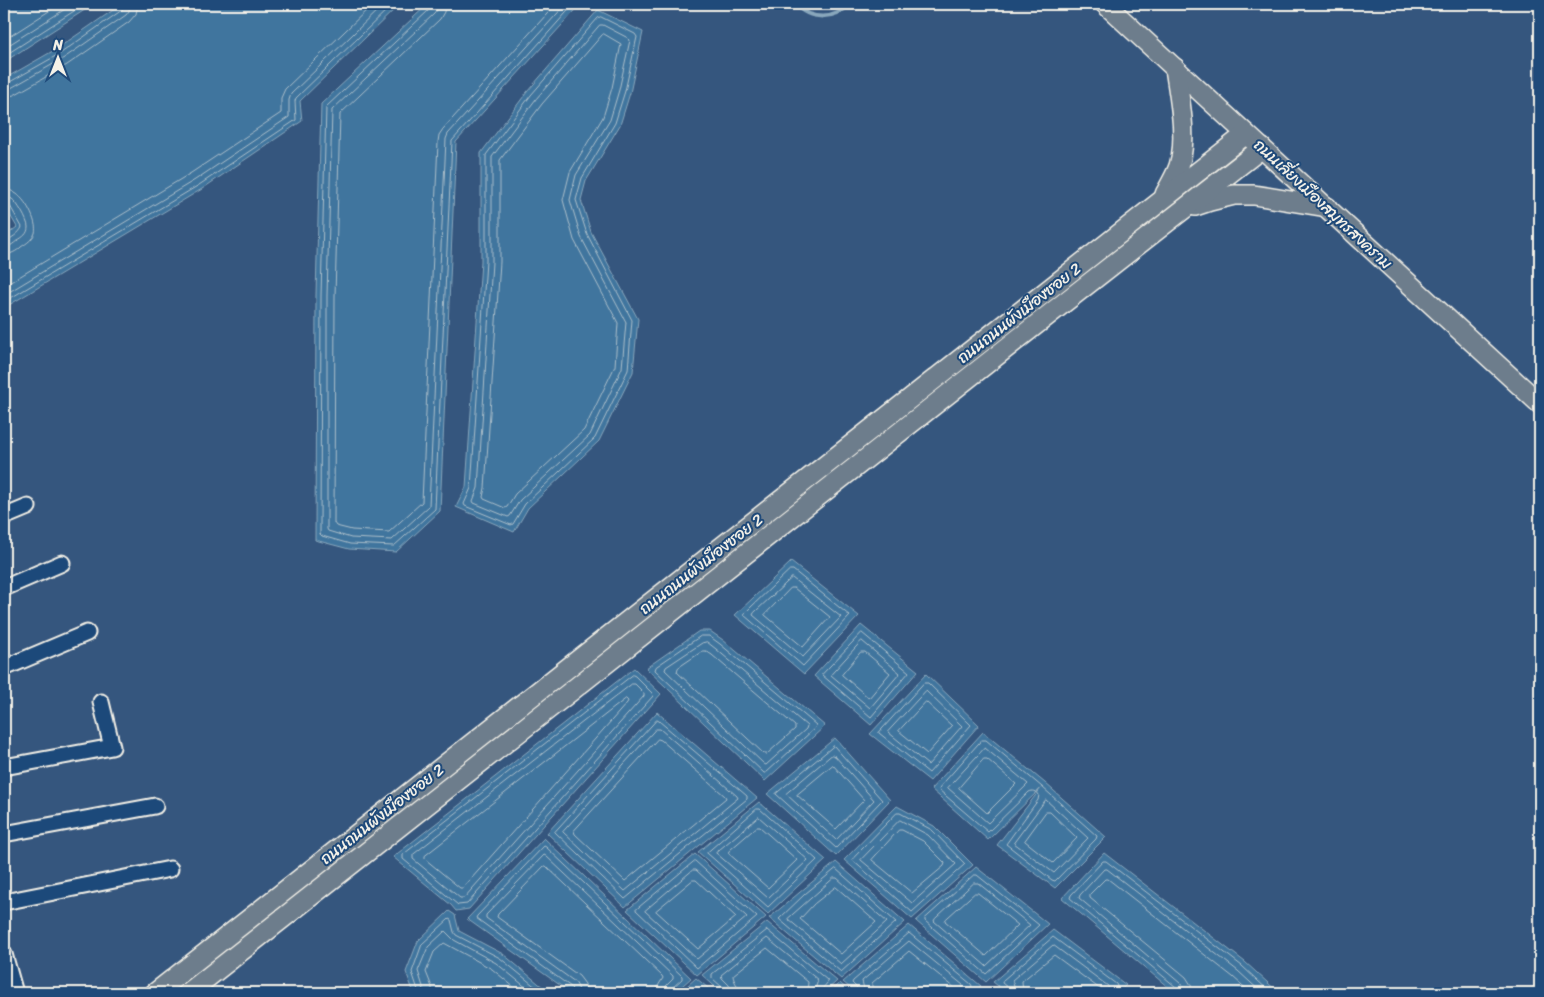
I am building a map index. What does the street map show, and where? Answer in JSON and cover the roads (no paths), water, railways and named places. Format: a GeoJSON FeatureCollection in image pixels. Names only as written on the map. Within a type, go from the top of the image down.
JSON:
{"type":"FeatureCollection","features":[{"type":"Feature","properties":{"kind":"main road","name":"ถนนเลี่ยงเมืองสมุทรสงคราม"},"geometry":{"type":"LineString","coordinates":[[1105,4],[1540,404]]}},
{"type":"Feature","properties":{"kind":"main road"},"geometry":{"type":"LineString","coordinates":[[1163,200],[1179,166],[1182,148],[1182,125],[1175,68]]}},
{"type":"Feature","properties":{"kind":"main road","name":"ถนนถนนผังเมืองซอย 2"},"geometry":{"type":"LineString","coordinates":[[155,993],[1246,134]]}},
{"type":"Feature","properties":{"kind":"main road","name":"ถนนถนนผังเมืองซอย 2"},"geometry":{"type":"LineString","coordinates":[[188,993],[1262,148]]}},
{"type":"Feature","properties":{"kind":"main road"},"geometry":{"type":"LineString","coordinates":[[1181,212],[1210,201],[1234,195],[1254,195],[1326,207]]}},
{"type":"Feature","properties":{"kind":"main road"},"geometry":{"type":"LineString","coordinates":[[1128,227],[1140,244]]}},
{"type":"Feature","properties":{"kind":"street"},"geometry":{"type":"LineString","coordinates":[[4,517],[28,507]]}},
{"type":"Feature","properties":{"kind":"street"},"geometry":{"type":"LineString","coordinates":[[4,588],[62,563]]}},
{"type":"Feature","properties":{"kind":"street"},"geometry":{"type":"LineString","coordinates":[[4,668],[87,633]]}},
{"type":"Feature","properties":{"kind":"street"},"geometry":{"type":"LineString","coordinates":[[4,767],[112,747],[102,702]]}},
{"type":"Feature","properties":{"kind":"street"},"geometry":{"type":"LineString","coordinates":[[4,834],[155,806]]}},
{"type":"Feature","properties":{"kind":"street"},"geometry":{"type":"LineString","coordinates":[[4,902],[170,869]]}},
{"type":"Feature","properties":{"kind":"street"},"geometry":{"type":"LineString","coordinates":[[5,962],[15,993]]}},
{"type":"Feature","properties":{"kind":"water"},"geometry":{"type":"Polygon","coordinates":[[[4,4],[94,4],[4,62],[4,4]]]}},
{"type":"Feature","properties":{"kind":"water"},"geometry":{"type":"Polygon","coordinates":[[[119,4],[400,4],[300,101],[302,121],[202,189],[4,308],[4,237],[17,227],[4,205],[4,79],[58,48],[119,6],[119,4]]]}},
{"type":"Feature","properties":{"kind":"water"},"geometry":{"type":"Polygon","coordinates":[[[428,4],[581,4],[456,142],[440,511],[396,552],[349,549],[315,540],[316,295],[321,104],[428,4]]]}},
{"type":"Feature","properties":{"kind":"water"},"geometry":{"type":"Polygon","coordinates":[[[598,10],[643,32],[630,93],[620,125],[586,181],[581,200],[591,232],[638,319],[633,372],[599,441],[528,508],[514,532],[456,507],[466,487],[481,261],[481,153],[527,92],[598,10]]]}},
{"type":"Feature","properties":{"kind":"water"},"geometry":{"type":"Polygon","coordinates":[[[791,562],[859,616],[804,674],[735,615],[791,562]]]}},
{"type":"Feature","properties":{"kind":"water"},"geometry":{"type":"Polygon","coordinates":[[[861,625],[918,671],[871,725],[814,676],[861,625]]]}},
{"type":"Feature","properties":{"kind":"water"},"geometry":{"type":"Polygon","coordinates":[[[699,631],[710,631],[723,640],[825,726],[765,781],[646,668],[699,631]]]}},
{"type":"Feature","properties":{"kind":"water"},"geometry":{"type":"Polygon","coordinates":[[[634,668],[661,694],[469,909],[456,911],[393,857],[634,668]]]}},
{"type":"Feature","properties":{"kind":"water"},"geometry":{"type":"Polygon","coordinates":[[[926,674],[979,725],[930,781],[870,734],[926,674]]]}},
{"type":"Feature","properties":{"kind":"water"},"geometry":{"type":"Polygon","coordinates":[[[657,712],[757,798],[625,907],[547,833],[657,712]]]}},
{"type":"Feature","properties":{"kind":"water"},"geometry":{"type":"Polygon","coordinates":[[[983,732],[1106,837],[1055,888],[997,845],[1042,787],[988,840],[931,789],[983,732]]]}},
{"type":"Feature","properties":{"kind":"water"},"geometry":{"type":"Polygon","coordinates":[[[835,738],[890,800],[836,856],[767,794],[835,738]]]}},
{"type":"Feature","properties":{"kind":"water"},"geometry":{"type":"Polygon","coordinates":[[[759,802],[826,860],[768,914],[698,852],[759,802]]]}},
{"type":"Feature","properties":{"kind":"water"},"geometry":{"type":"Polygon","coordinates":[[[897,806],[934,826],[973,865],[912,919],[844,860],[897,806]]]}},
{"type":"Feature","properties":{"kind":"water"},"geometry":{"type":"Polygon","coordinates":[[[544,838],[691,978],[674,993],[571,993],[467,919],[544,838]]]}},
{"type":"Feature","properties":{"kind":"water"},"geometry":{"type":"Polygon","coordinates":[[[1104,853],[1245,962],[1279,993],[1175,993],[1062,898],[1104,853]]]}},
{"type":"Feature","properties":{"kind":"water"},"geometry":{"type":"Polygon","coordinates":[[[695,854],[766,917],[697,975],[627,910],[695,854]]]}},
{"type":"Feature","properties":{"kind":"water"},"geometry":{"type":"Polygon","coordinates":[[[836,862],[905,922],[841,979],[769,918],[836,862]]]}},
{"type":"Feature","properties":{"kind":"water"},"geometry":{"type":"Polygon","coordinates":[[[976,867],[1048,924],[986,982],[916,921],[976,867]]]}},
{"type":"Feature","properties":{"kind":"water"},"geometry":{"type":"Polygon","coordinates":[[[449,911],[455,915],[459,931],[503,954],[550,993],[414,993],[406,972],[418,941],[449,911]]]}},
{"type":"Feature","properties":{"kind":"water"},"geometry":{"type":"Polygon","coordinates":[[[767,922],[837,981],[824,993],[722,993],[702,975],[767,922]]]}},
{"type":"Feature","properties":{"kind":"water"},"geometry":{"type":"Polygon","coordinates":[[[909,925],[981,986],[972,993],[856,993],[843,982],[909,925]]]}},
{"type":"Feature","properties":{"kind":"water"},"geometry":{"type":"Polygon","coordinates":[[[1053,930],[1126,985],[1118,993],[1007,993],[993,982],[1053,930]]]}},
{"type":"Feature","properties":{"kind":"water"},"geometry":{"type":"Polygon","coordinates":[[[696,978],[714,993],[679,993],[696,978]]]}},
{"type":"Feature","properties":{"kind":"water"},"geometry":{"type":"Polygon","coordinates":[[[840,983],[851,993],[829,993],[840,983]]]}},
{"type":"Feature","properties":{"kind":"waterway"},"geometry":{"type":"LineString","coordinates":[[795,4],[801,10],[815,16],[830,16],[850,4]]}}]}
